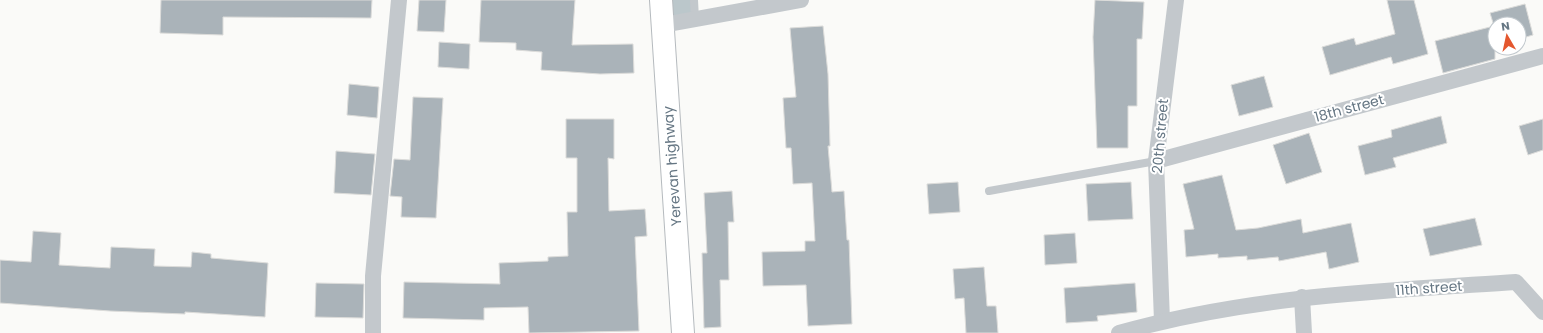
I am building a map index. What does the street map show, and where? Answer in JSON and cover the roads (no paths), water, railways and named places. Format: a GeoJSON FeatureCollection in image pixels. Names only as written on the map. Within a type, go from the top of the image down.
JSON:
{"type":"FeatureCollection","features":[{"type":"Feature","properties":{"kind":"main road","name":"Yerevan highway"},"geometry":{"type":"LineString","coordinates":[[661,0],[683,333]]}},
{"type":"Feature","properties":{"kind":"street"},"geometry":{"type":"LineString","coordinates":[[373,333],[373,276],[399,0]]}},
{"type":"Feature","properties":{"kind":"street"},"geometry":{"type":"LineString","coordinates":[[663,25],[801,0]]}},
{"type":"Feature","properties":{"kind":"street","name":"20th street"},"geometry":{"type":"LineString","coordinates":[[1162,321],[1156,161],[1176,0]]}},
{"type":"Feature","properties":{"kind":"street","name":"18th street"},"geometry":{"type":"LineString","coordinates":[[1156,161],[1543,56]]}},
{"type":"Feature","properties":{"kind":"street","name":"11th street"},"geometry":{"type":"LineString","coordinates":[[1119,333],[1162,321],[1222,308],[1302,297],[1516,282],[1543,312]]}},
{"type":"Feature","properties":{"kind":"street"},"geometry":{"type":"LineString","coordinates":[[1302,297],[1304,333]]}},
{"type":"Feature","properties":{"kind":"lane"},"geometry":{"type":"LineString","coordinates":[[694,0],[695,19]]}},
{"type":"Feature","properties":{"kind":"lane"},"geometry":{"type":"LineString","coordinates":[[989,191],[1156,161]]}},
{"type":"Feature","properties":{"kind":"waterway"},"geometry":{"type":"LineString","coordinates":[[680,0],[681,11]]}}]}
